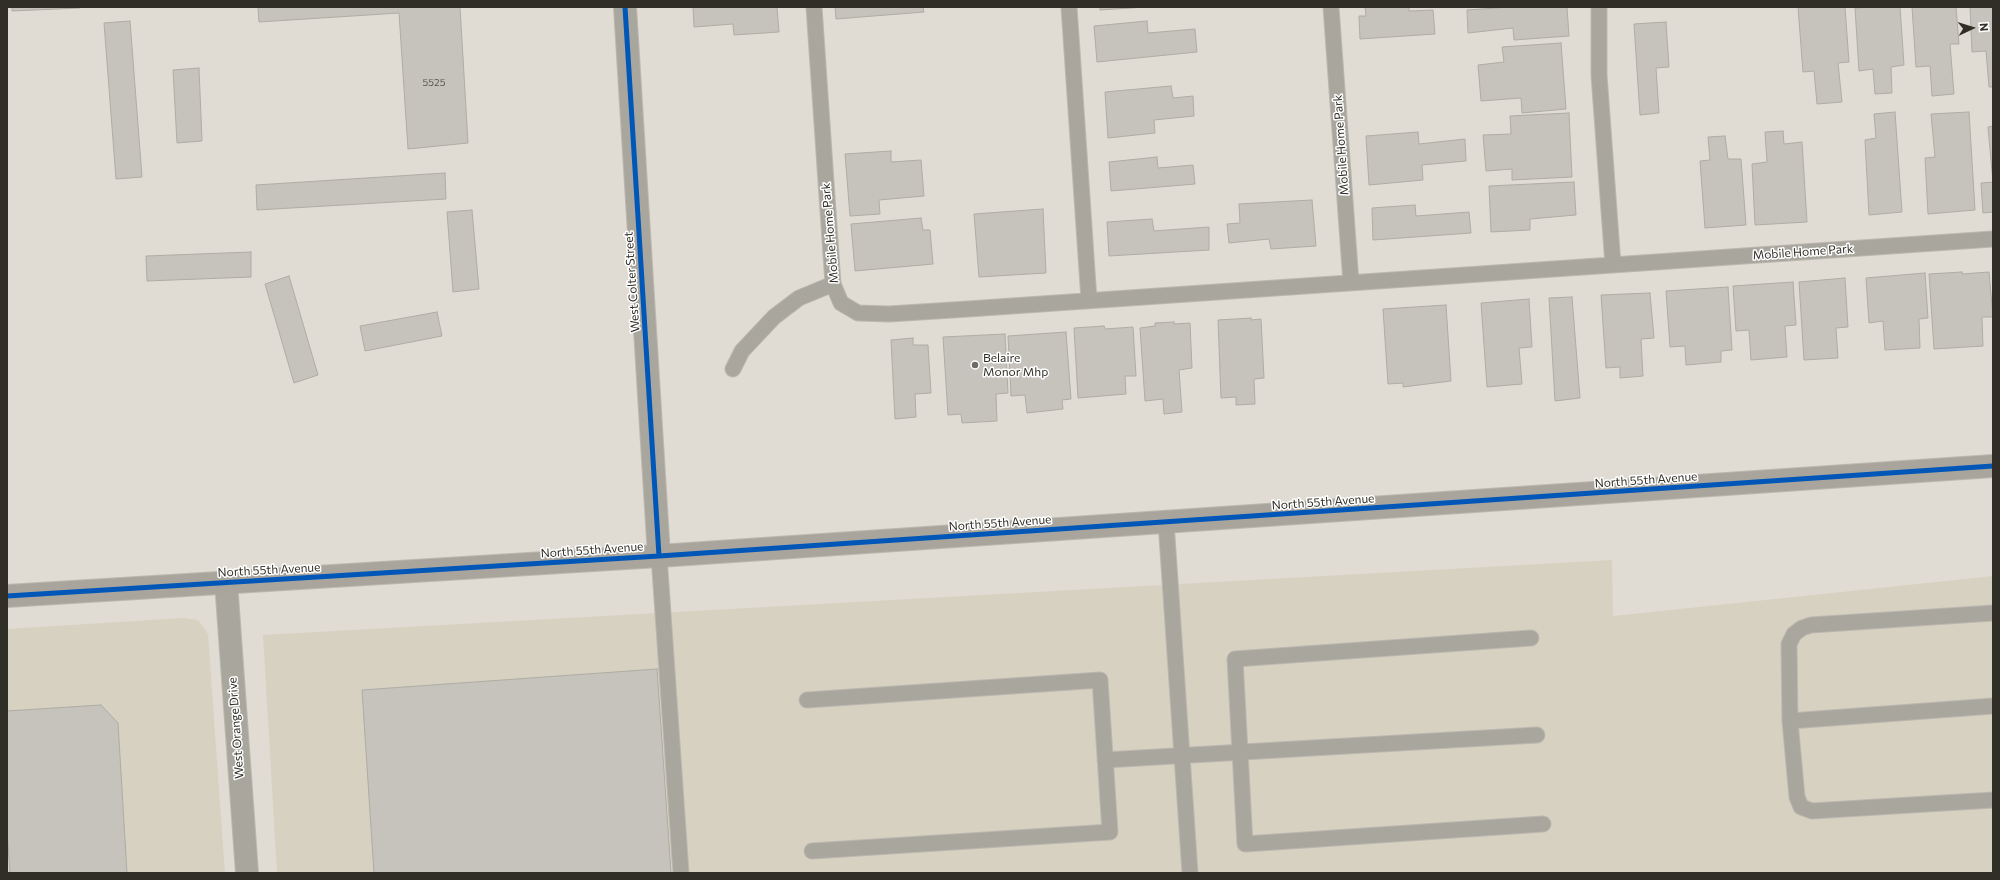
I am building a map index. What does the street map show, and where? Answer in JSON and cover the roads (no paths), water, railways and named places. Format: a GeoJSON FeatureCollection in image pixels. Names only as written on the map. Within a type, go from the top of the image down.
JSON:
{"type":"FeatureCollection","features":[{"type":"Feature","properties":{"kind":"street","name":"West Colter Street"},"geometry":{"type":"LineString","coordinates":[[625,7],[659,556]]}},
{"type":"Feature","properties":{"kind":"street","name":"North 55th Avenue"},"geometry":{"type":"LineString","coordinates":[[7,596],[659,556],[1993,466]]}},
{"type":"Feature","properties":{"kind":"street","name":"West Orange Drive"},"geometry":{"type":"LineString","coordinates":[[226,582],[247,873]]}},
{"type":"Feature","properties":{"kind":"lane","name":"Mobile Home Park"},"geometry":{"type":"LineString","coordinates":[[814,7],[833,284],[841,303],[858,313],[889,314],[1993,239]]}},
{"type":"Feature","properties":{"kind":"lane"},"geometry":{"type":"LineString","coordinates":[[1069,7],[1089,300]]}},
{"type":"Feature","properties":{"kind":"lane","name":"Mobile Home Park"},"geometry":{"type":"LineString","coordinates":[[1331,7],[1351,283]]}},
{"type":"Feature","properties":{"kind":"lane"},"geometry":{"type":"LineString","coordinates":[[1599,7],[1599,75],[1612,265]]}},
{"type":"Feature","properties":{"kind":"lane"},"geometry":{"type":"LineString","coordinates":[[733,369],[742,351],[774,317],[799,298],[833,284]]}},
{"type":"Feature","properties":{"kind":"lane"},"geometry":{"type":"LineString","coordinates":[[1166,522],[1190,873]]}},
{"type":"Feature","properties":{"kind":"lane"},"geometry":{"type":"LineString","coordinates":[[659,556],[681,873]]}},
{"type":"Feature","properties":{"kind":"lane"},"geometry":{"type":"LineString","coordinates":[[1993,614],[1811,625],[1802,628],[1794,634],[1789,644],[1790,721],[1797,797],[1801,807],[1812,811],[1993,800]]}},
{"type":"Feature","properties":{"kind":"lane"},"geometry":{"type":"LineString","coordinates":[[1531,638],[1235,659],[1240,753],[1246,844],[1543,824]]}},
{"type":"Feature","properties":{"kind":"lane"},"geometry":{"type":"LineString","coordinates":[[807,700],[1100,680],[1110,832],[812,851]]}},
{"type":"Feature","properties":{"kind":"lane"},"geometry":{"type":"LineString","coordinates":[[1790,721],[1993,706]]}},
{"type":"Feature","properties":{"kind":"lane"},"geometry":{"type":"LineString","coordinates":[[1105,760],[1183,757],[1537,736]]}},
{"type":"Feature","properties":{"kind":"place","name":"Belaire Monor Mhp"},"geometry":{"type":"Point","coordinates":[975,365]}}]}
